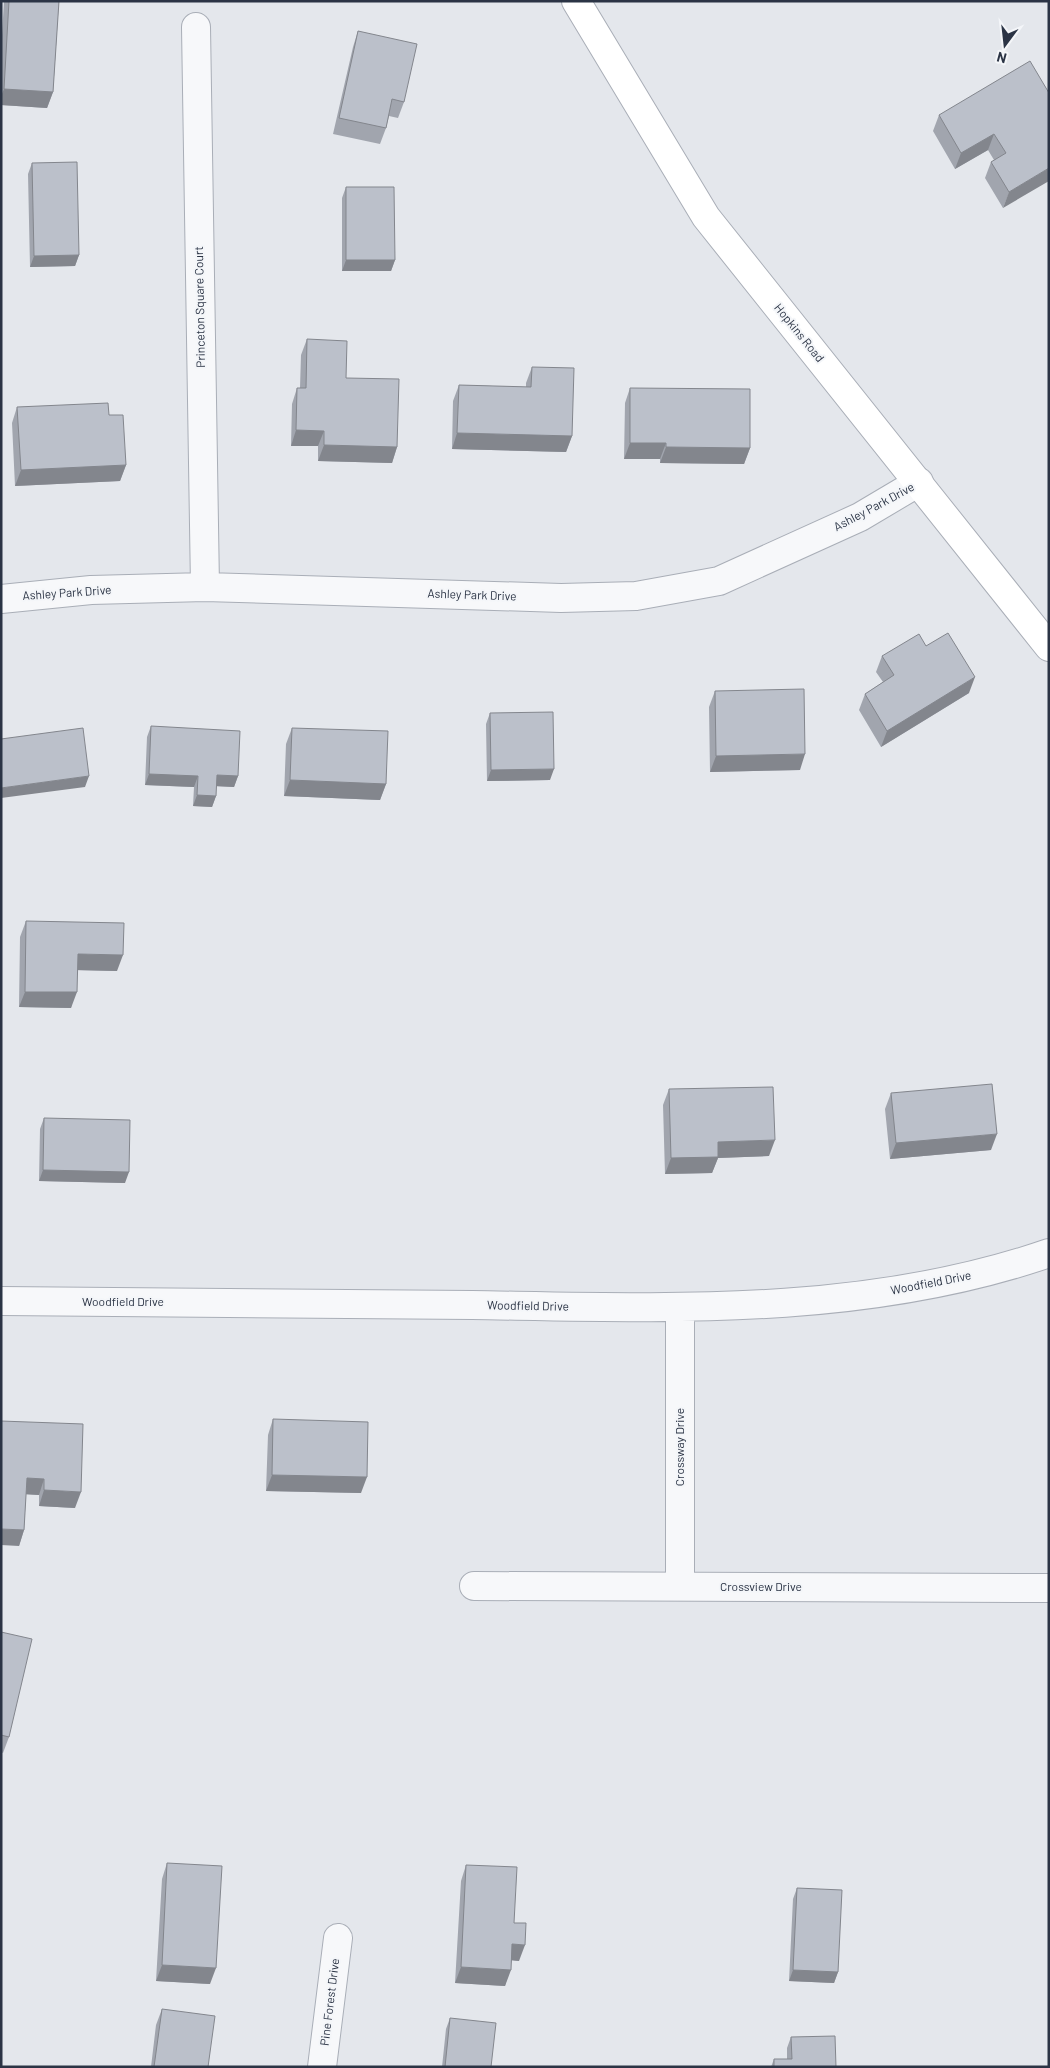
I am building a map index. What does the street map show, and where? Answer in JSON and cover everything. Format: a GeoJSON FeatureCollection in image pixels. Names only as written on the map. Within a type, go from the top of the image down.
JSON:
{"type":"FeatureCollection","features":[{"type":"Feature","properties":{"kind":"main road","name":"Hopkins Road"},"geometry":{"type":"LineString","coordinates":[[576,1],[706,217],[1049,647]]}},
{"type":"Feature","properties":{"kind":"street","name":"Princeton Square Court"},"geometry":{"type":"LineString","coordinates":[[196,27],[205,587]]}},
{"type":"Feature","properties":{"kind":"street","name":"Ashley Park Drive"},"geometry":{"type":"LineString","coordinates":[[1,598],[91,590],[205,587],[561,598],[636,596],[719,581],[860,517],[919,482]]}},
{"type":"Feature","properties":{"kind":"street","name":"Woodfield Drive"},"geometry":{"type":"LineString","coordinates":[[1,1301],[680,1308],[839,1298],[878,1293],[945,1282],[1020,1263],[1049,1253]]}},
{"type":"Feature","properties":{"kind":"street","name":"Crossway Drive"},"geometry":{"type":"LineString","coordinates":[[680,1308],[680,1586]]}},
{"type":"Feature","properties":{"kind":"street","name":"Crossview Drive"},"geometry":{"type":"LineString","coordinates":[[474,1586],[1049,1588]]}},
{"type":"Feature","properties":{"kind":"street","name":"Pine Forest Drive"},"geometry":{"type":"LineString","coordinates":[[322,2067],[338,1938]]}},
{"type":"Feature","properties":{"kind":"building"},"geometry":{"type":"Polygon","coordinates":[[[9,1],[59,1],[53,92],[4,89],[9,1]]]}},
{"type":"Feature","properties":{"kind":"building"},"geometry":{"type":"Polygon","coordinates":[[[358,31],[417,44],[404,102],[392,99],[386,128],[339,118],[358,31]]]}},
{"type":"Feature","properties":{"kind":"building"},"geometry":{"type":"Polygon","coordinates":[[[1030,61],[1049,93],[1049,168],[1009,192],[991,162],[1006,153],[994,134],[961,153],[939,115],[1030,61]]]}},
{"type":"Feature","properties":{"kind":"building"},"geometry":{"type":"Polygon","coordinates":[[[77,162],[79,255],[34,256],[32,163],[77,162]]]}},
{"type":"Feature","properties":{"kind":"building"},"geometry":{"type":"Polygon","coordinates":[[[346,187],[394,187],[395,260],[346,260],[346,187]]]}},
{"type":"Feature","properties":{"kind":"building"},"geometry":{"type":"Polygon","coordinates":[[[307,339],[347,341],[346,378],[399,379],[397,447],[324,445],[324,431],[296,430],[297,388],[306,388],[307,339]]]}},
{"type":"Feature","properties":{"kind":"building"},"geometry":{"type":"Polygon","coordinates":[[[532,367],[574,368],[572,436],[457,433],[459,385],[531,387],[532,367]]]}},
{"type":"Feature","properties":{"kind":"building"},"geometry":{"type":"Polygon","coordinates":[[[630,388],[750,389],[750,448],[666,447],[666,443],[630,443],[630,388]]]}},
{"type":"Feature","properties":{"kind":"building"},"geometry":{"type":"Polygon","coordinates":[[[108,403],[109,415],[123,415],[126,465],[21,470],[17,407],[108,403]]]}},
{"type":"Feature","properties":{"kind":"building"},"geometry":{"type":"Polygon","coordinates":[[[948,633],[975,677],[887,731],[865,694],[894,675],[882,656],[919,634],[926,646],[948,633]]]}},
{"type":"Feature","properties":{"kind":"building"},"geometry":{"type":"Polygon","coordinates":[[[804,689],[805,754],[716,756],[715,691],[804,689]]]}},
{"type":"Feature","properties":{"kind":"building"},"geometry":{"type":"Polygon","coordinates":[[[553,712],[554,769],[491,770],[490,713],[553,712]]]}},
{"type":"Feature","properties":{"kind":"building"},"geometry":{"type":"Polygon","coordinates":[[[151,726],[240,731],[238,776],[217,775],[216,796],[197,795],[198,776],[149,774],[151,726]]]}},
{"type":"Feature","properties":{"kind":"building"},"geometry":{"type":"Polygon","coordinates":[[[83,728],[89,776],[1,788],[1,739],[83,728]]]}},
{"type":"Feature","properties":{"kind":"building"},"geometry":{"type":"Polygon","coordinates":[[[292,728],[388,731],[386,784],[290,780],[292,728]]]}},
{"type":"Feature","properties":{"kind":"building"},"geometry":{"type":"Polygon","coordinates":[[[26,921],[124,923],[123,955],[78,954],[77,992],[25,992],[26,921]]]}},
{"type":"Feature","properties":{"kind":"building"},"geometry":{"type":"Polygon","coordinates":[[[992,1084],[997,1134],[896,1143],[891,1093],[992,1084]]]}},
{"type":"Feature","properties":{"kind":"building"},"geometry":{"type":"Polygon","coordinates":[[[773,1087],[775,1140],[718,1142],[718,1157],[671,1158],[669,1089],[773,1087]]]}},
{"type":"Feature","properties":{"kind":"building"},"geometry":{"type":"Polygon","coordinates":[[[44,1118],[130,1120],[129,1172],[43,1170],[44,1118]]]}},
{"type":"Feature","properties":{"kind":"building"},"geometry":{"type":"Polygon","coordinates":[[[273,1419],[368,1422],[367,1477],[272,1475],[273,1419]]]}},
{"type":"Feature","properties":{"kind":"building"},"geometry":{"type":"Polygon","coordinates":[[[1,1421],[83,1424],[81,1492],[44,1490],[44,1479],[27,1478],[24,1530],[1,1529],[1,1421]]]}},
{"type":"Feature","properties":{"kind":"building"},"geometry":{"type":"Polygon","coordinates":[[[1,1632],[32,1639],[9,1737],[1,1735],[1,1632]]]}},
{"type":"Feature","properties":{"kind":"building"},"geometry":{"type":"Polygon","coordinates":[[[167,1863],[222,1866],[216,1968],[162,1965],[167,1863]]]}},
{"type":"Feature","properties":{"kind":"building"},"geometry":{"type":"Polygon","coordinates":[[[466,1865],[517,1867],[514,1923],[526,1923],[525,1945],[512,1944],[511,1970],[461,1967],[466,1865]]]}},
{"type":"Feature","properties":{"kind":"building"},"geometry":{"type":"Polygon","coordinates":[[[797,1888],[842,1890],[838,1972],[793,1970],[797,1888]]]}},
{"type":"Feature","properties":{"kind":"building"},"geometry":{"type":"Polygon","coordinates":[[[162,2009],[215,2016],[208,2067],[154,2067],[162,2009]]]}},
{"type":"Feature","properties":{"kind":"building"},"geometry":{"type":"Polygon","coordinates":[[[450,2018],[496,2023],[491,2067],[445,2067],[450,2018]]]}},
{"type":"Feature","properties":{"kind":"building"},"geometry":{"type":"Polygon","coordinates":[[[835,2036],[836,2067],[774,2067],[774,2059],[792,2059],[791,2037],[835,2036]]]}}]}
